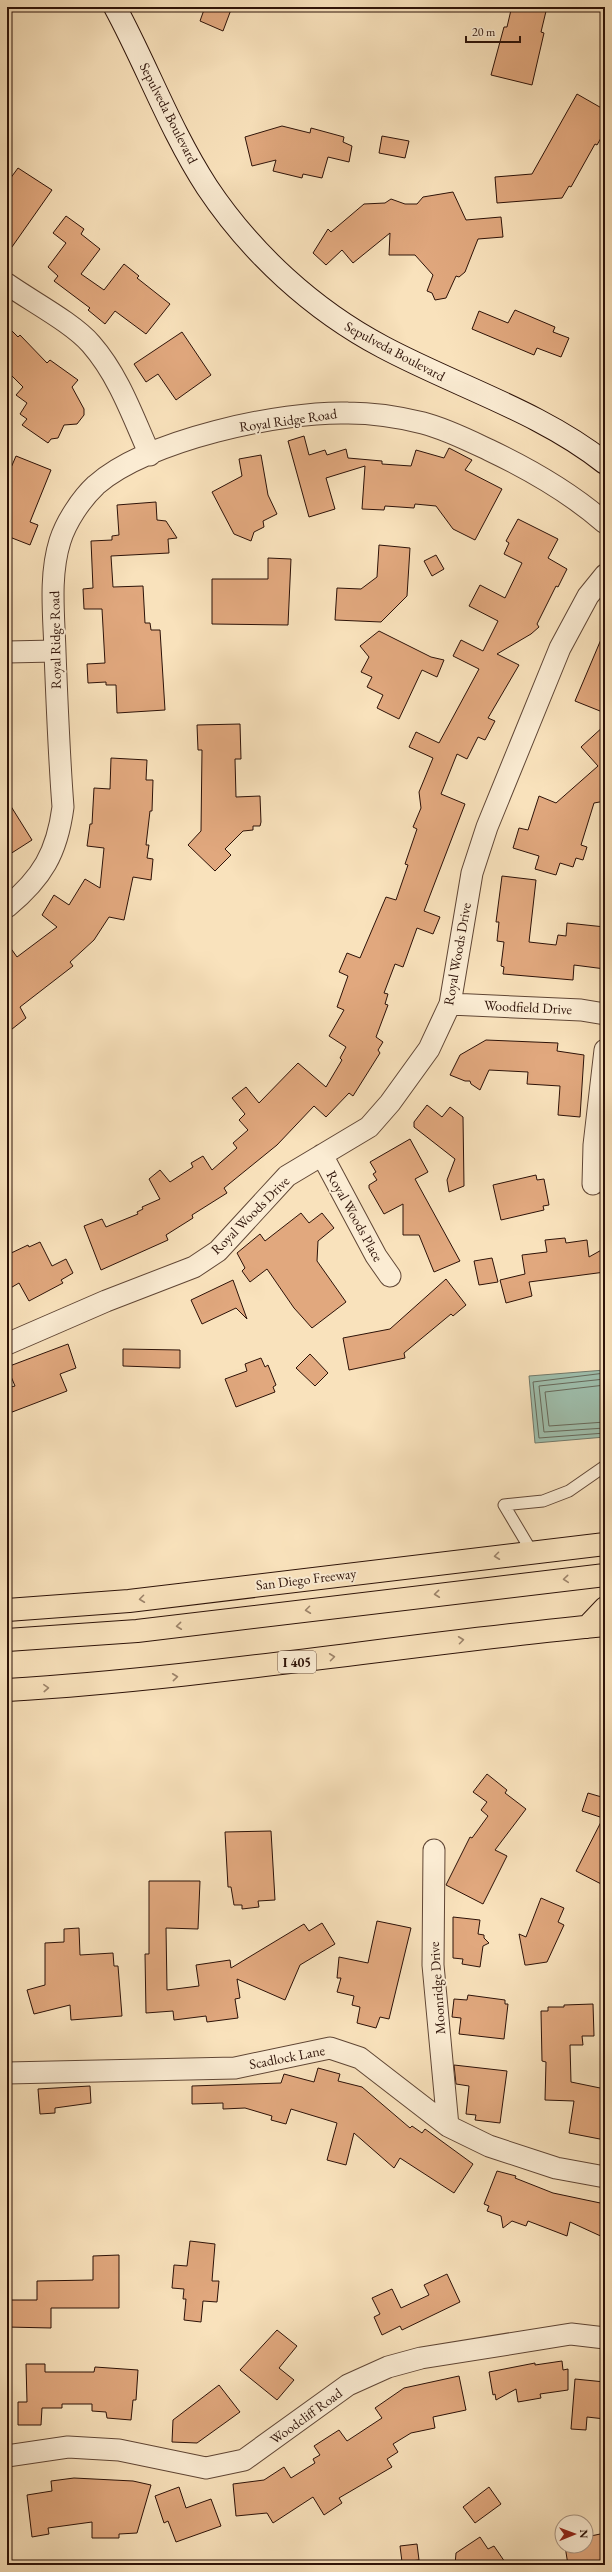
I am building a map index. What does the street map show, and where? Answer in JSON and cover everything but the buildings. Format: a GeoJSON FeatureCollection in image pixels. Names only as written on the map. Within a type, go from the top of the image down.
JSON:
{"type":"FeatureCollection","features":[{"type":"Feature","properties":{"kind":"highway","name":"San Diego Freeway"},"geometry":{"type":"LineString","coordinates":[[7,1610],[129,1601],[605,1544]]}},
{"type":"Feature","properties":{"kind":"highway"},"geometry":{"type":"LineString","coordinates":[[7,1640],[137,1631],[605,1575]]}},
{"type":"Feature","properties":{"kind":"highway"},"geometry":{"type":"LineString","coordinates":[[596,1626],[605,1608]]}},
{"type":"Feature","properties":{"kind":"highway","name":"I 405"},"geometry":{"type":"LineString","coordinates":[[7,1690],[137,1681],[596,1626]]}},
{"type":"Feature","properties":{"kind":"main road","name":"Sepulveda Boulevard"},"geometry":{"type":"LineString","coordinates":[[115,7],[181,140],[207,186],[235,226],[269,263],[310,299],[352,330],[383,347],[558,431],[605,463]]}},
{"type":"Feature","properties":{"kind":"street"},"geometry":{"type":"LineString","coordinates":[[7,284],[90,343],[104,360],[119,387],[150,455]]}},
{"type":"Feature","properties":{"kind":"street","name":"Royal Ridge Road"},"geometry":{"type":"LineString","coordinates":[[7,907],[41,875],[60,832],[63,807],[53,612],[54,574],[60,541],[75,511],[95,486],[118,470],[150,455],[201,435],[262,421],[348,413],[385,416],[424,423],[455,434],[537,473],[585,505],[605,523]]}},
{"type":"Feature","properties":{"kind":"street","name":"Royal Woods Drive"},"geometry":{"type":"LineString","coordinates":[[7,1344],[106,1301],[194,1267],[218,1251],[287,1176],[369,1127],[390,1103],[429,1049],[450,1004],[469,887],[487,827],[560,648],[588,596],[605,575]]}},
{"type":"Feature","properties":{"kind":"street"},"geometry":{"type":"LineString","coordinates":[[7,652],[55,651]]}},
{"type":"Feature","properties":{"kind":"street","name":"Woodfield Drive"},"geometry":{"type":"LineString","coordinates":[[450,1004],[581,1010],[605,1014]]}},
{"type":"Feature","properties":{"kind":"street"},"geometry":{"type":"LineString","coordinates":[[593,1184],[594,1145],[605,1050]]}},
{"type":"Feature","properties":{"kind":"street","name":"Royal Woods Place"},"geometry":{"type":"LineString","coordinates":[[322,1155],[376,1256],[390,1276]]}},
{"type":"Feature","properties":{"kind":"street","name":"Moonridge Drive"},"geometry":{"type":"LineString","coordinates":[[434,1850],[433,1965],[448,2126]]}},
{"type":"Feature","properties":{"kind":"street","name":"Scadlock Lane"},"geometry":{"type":"LineString","coordinates":[[7,2073],[235,2068],[330,2048],[360,2058],[448,2126],[489,2146],[541,2163],[605,2177]]}},
{"type":"Feature","properties":{"kind":"street","name":"Woodcliff Road"},"geometry":{"type":"LineString","coordinates":[[7,2456],[68,2447],[120,2450],[206,2468],[244,2460],[348,2385],[388,2367],[421,2358],[571,2334],[605,2338]]}},
{"type":"Feature","properties":{"kind":"lane"},"geometry":{"type":"LineString","coordinates":[[532,1552],[504,1505],[543,1501],[569,1491],[605,1466]]}},
{"type":"Feature","properties":{"kind":"water"},"geometry":{"type":"Polygon","coordinates":[[[605,1370],[605,1437],[535,1443],[529,1376],[605,1370]]]}}]}
